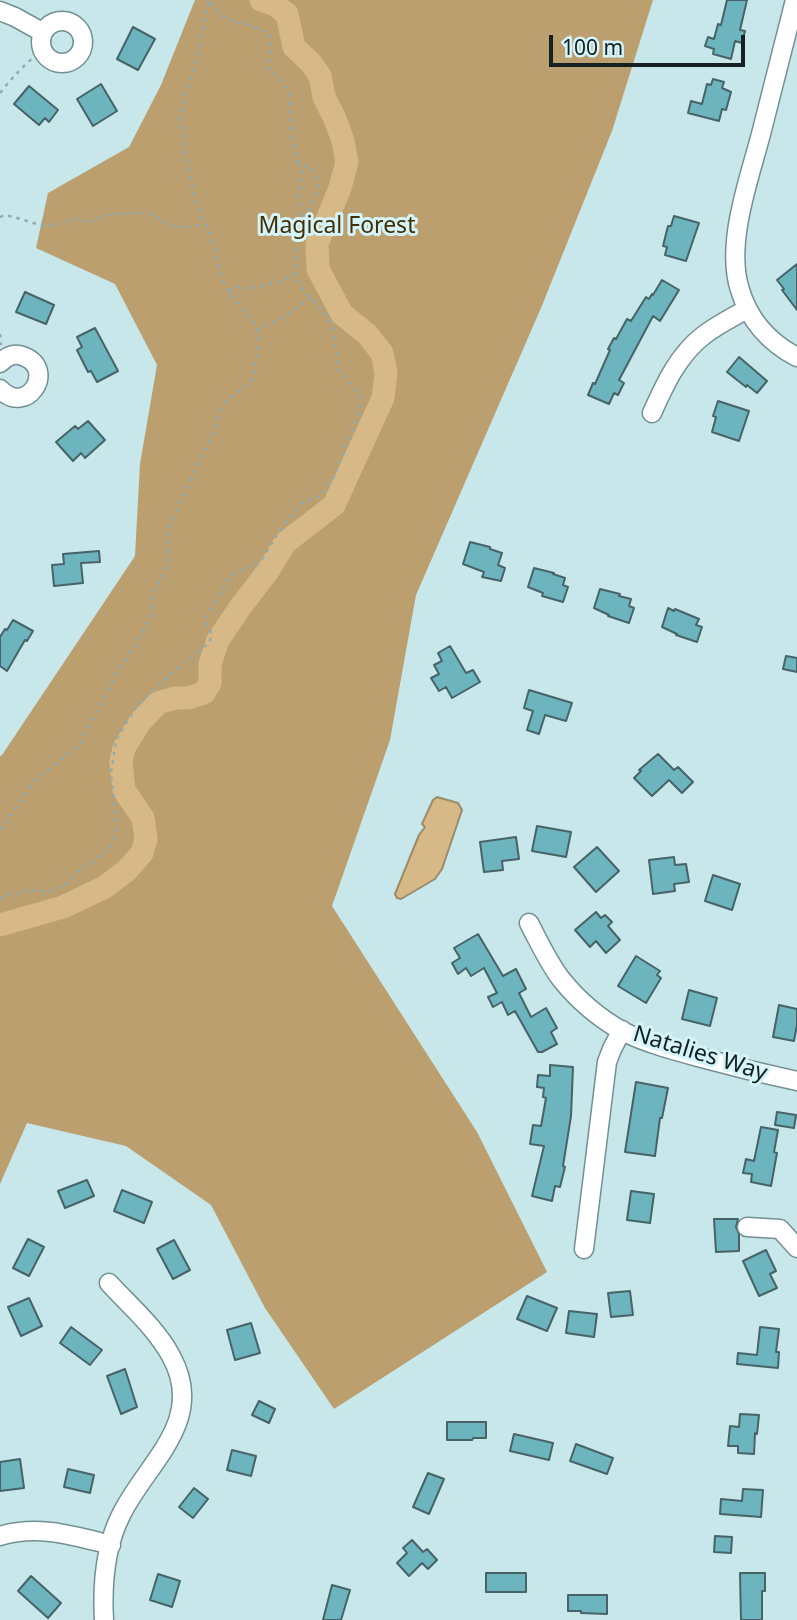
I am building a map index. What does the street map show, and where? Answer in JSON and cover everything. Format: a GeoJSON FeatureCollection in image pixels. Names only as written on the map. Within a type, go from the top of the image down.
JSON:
{"type":"FeatureCollection","features":[{"type":"Feature","properties":{"kind":"street"},"geometry":{"type":"LineString","coordinates":[[795,0],[791,43],[738,226],[736,270],[739,289],[747,309],[762,331],[797,357]]}},
{"type":"Feature","properties":{"kind":"street"},"geometry":{"type":"LineString","coordinates":[[0,11],[42,32]]}},
{"type":"Feature","properties":{"kind":"street"},"geometry":{"type":"LineString","coordinates":[[62,20],[71,22],[79,29],[83,39],[82,48],[70,62],[55,62],[42,51],[42,32],[49,24],[62,20]]}},
{"type":"Feature","properties":{"kind":"street"},"geometry":{"type":"LineString","coordinates":[[652,413],[667,379],[691,346],[706,333],[747,309]]}},
{"type":"Feature","properties":{"kind":"street"},"geometry":{"type":"LineString","coordinates":[[0,363],[7,357],[23,356],[32,361],[38,375],[36,387],[27,395],[14,397],[0,389]]}},
{"type":"Feature","properties":{"kind":"street","name":"Natalies Way"},"geometry":{"type":"LineString","coordinates":[[529,923],[546,957],[561,978],[600,1016],[622,1031],[660,1047],[797,1081]]}},
{"type":"Feature","properties":{"kind":"street"},"geometry":{"type":"LineString","coordinates":[[583,1249],[607,1062],[622,1031]]}},
{"type":"Feature","properties":{"kind":"street"},"geometry":{"type":"LineString","coordinates":[[747,1227],[780,1229],[797,1248]]}},
{"type":"Feature","properties":{"kind":"street"},"geometry":{"type":"LineString","coordinates":[[104,1620],[104,1578],[120,1517],[136,1488],[176,1431],[181,1413],[182,1393],[172,1357],[157,1335],[109,1283]]}},
{"type":"Feature","properties":{"kind":"street"},"geometry":{"type":"LineString","coordinates":[[0,1536],[12,1532],[60,1533],[111,1545]]}},
{"type":"Feature","properties":{"kind":"path"},"geometry":{"type":"LineString","coordinates":[[0,830],[36,779],[80,744],[114,678],[144,630],[151,601],[164,572],[173,517],[212,437],[221,408],[250,383],[254,373],[259,338],[253,321],[229,292],[221,275],[212,237],[196,206],[182,134],[183,104],[193,74],[209,1]]}},
{"type":"Feature","properties":{"kind":"path"},"geometry":{"type":"LineString","coordinates":[[209,1],[226,19],[269,33],[271,48],[268,68],[283,81],[290,94],[291,132],[302,172],[298,195],[301,210],[294,273],[285,280],[249,289],[237,287],[229,292]]}},
{"type":"Feature","properties":{"kind":"path"},"geometry":{"type":"LineString","coordinates":[[0,93],[18,71],[42,51]]}},
{"type":"Feature","properties":{"kind":"path"},"geometry":{"type":"LineString","coordinates":[[298,161],[312,170],[320,184],[298,227]]}},
{"type":"Feature","properties":{"kind":"path"},"geometry":{"type":"LineString","coordinates":[[0,217],[5,215],[54,226],[78,219],[89,222],[111,214],[144,213],[152,214],[172,226],[192,227],[204,223]]}},
{"type":"Feature","properties":{"kind":"path"},"geometry":{"type":"LineString","coordinates":[[0,899],[11,894],[31,890],[47,892],[63,886],[110,848],[117,831],[111,773],[116,740],[127,721],[138,704],[209,643],[212,635],[205,620],[228,577],[261,561],[300,504],[321,495],[333,479],[359,413],[359,394],[338,370],[335,339],[329,317],[304,291],[294,273]]}},
{"type":"Feature","properties":{"kind":"path"},"geometry":{"type":"LineString","coordinates":[[256,330],[283,317],[311,298]]}},
{"type":"Feature","properties":{"kind":"green space","name":"Magical Forest"},"geometry":{"type":"Polygon","coordinates":[[[195,0],[653,0],[612,131],[541,308],[416,595],[390,740],[332,906],[477,1132],[547,1272],[334,1409],[265,1308],[211,1205],[126,1146],[27,1123],[0,1184],[0,756],[135,556],[140,464],[157,365],[115,284],[36,248],[48,193],[129,147],[161,85],[195,0]]]}},
{"type":"Feature","properties":{"kind":"shaded area"},"geometry":{"type":"Polygon","coordinates":[[[437,797],[458,803],[462,810],[442,869],[435,879],[401,899],[397,898],[395,894],[419,835],[425,827],[422,824],[437,797]]]}},
{"type":"Feature","properties":{"kind":"building"},"geometry":{"type":"Polygon","coordinates":[[[727,0],[747,0],[740,30],[745,31],[742,43],[735,41],[731,59],[713,54],[714,49],[705,46],[708,37],[714,39],[718,24],[721,25],[727,0]]]}},
{"type":"Feature","properties":{"kind":"building"},"geometry":{"type":"Polygon","coordinates":[[[133,27],[155,39],[138,70],[117,59],[133,27]]]}},
{"type":"Feature","properties":{"kind":"building"},"geometry":{"type":"Polygon","coordinates":[[[713,79],[724,82],[722,88],[731,92],[726,110],[722,109],[719,121],[688,113],[691,101],[702,104],[707,84],[711,85],[713,79]]]}},
{"type":"Feature","properties":{"kind":"building"},"geometry":{"type":"Polygon","coordinates":[[[101,84],[117,111],[93,126],[77,99],[101,84]]]}},
{"type":"Feature","properties":{"kind":"building"},"geometry":{"type":"Polygon","coordinates":[[[29,86],[58,110],[49,122],[45,118],[39,125],[14,104],[29,86]]]}},
{"type":"Feature","properties":{"kind":"building"},"geometry":{"type":"Polygon","coordinates":[[[674,216],[699,223],[686,261],[665,255],[667,247],[663,246],[668,226],[671,226],[674,216]]]}},
{"type":"Feature","properties":{"kind":"building"},"geometry":{"type":"Polygon","coordinates":[[[797,264],[797,310],[777,280],[797,264]]]}},
{"type":"Feature","properties":{"kind":"building"},"geometry":{"type":"Polygon","coordinates":[[[662,280],[679,290],[660,321],[653,316],[619,380],[624,383],[618,395],[614,393],[609,404],[588,395],[614,338],[616,339],[627,319],[631,321],[646,297],[649,299],[653,295],[662,280]]]}},
{"type":"Feature","properties":{"kind":"building"},"geometry":{"type":"Polygon","coordinates":[[[25,292],[54,305],[46,324],[16,312],[25,292]]]}},
{"type":"Feature","properties":{"kind":"building"},"geometry":{"type":"Polygon","coordinates":[[[95,328],[118,371],[97,382],[91,371],[88,372],[77,350],[82,347],[77,337],[95,328]]]}},
{"type":"Feature","properties":{"kind":"building"},"geometry":{"type":"Polygon","coordinates":[[[739,357],[767,381],[757,393],[727,372],[739,357]]]}},
{"type":"Feature","properties":{"kind":"building"},"geometry":{"type":"Polygon","coordinates":[[[718,401],[749,411],[739,441],[712,432],[718,401]]]}},
{"type":"Feature","properties":{"kind":"building"},"geometry":{"type":"Polygon","coordinates":[[[88,421],[105,440],[85,458],[81,453],[73,461],[56,442],[75,426],[78,429],[88,421]]]}},
{"type":"Feature","properties":{"kind":"building"},"geometry":{"type":"Polygon","coordinates":[[[470,542],[502,553],[498,565],[505,568],[501,581],[482,577],[484,572],[463,564],[470,542]]]}},
{"type":"Feature","properties":{"kind":"building"},"geometry":{"type":"Polygon","coordinates":[[[99,551],[100,562],[81,563],[83,583],[54,586],[52,565],[64,564],[63,554],[99,551]]]}},
{"type":"Feature","properties":{"kind":"building"},"geometry":{"type":"Polygon","coordinates":[[[534,568],[565,578],[563,585],[568,587],[563,602],[542,596],[543,593],[528,587],[534,568]]]}},
{"type":"Feature","properties":{"kind":"building"},"geometry":{"type":"Polygon","coordinates":[[[600,589],[631,599],[629,606],[634,608],[629,623],[594,608],[600,589]]]}},
{"type":"Feature","properties":{"kind":"building"},"geometry":{"type":"Polygon","coordinates":[[[668,608],[699,619],[696,625],[702,627],[697,642],[662,627],[668,608]]]}},
{"type":"Feature","properties":{"kind":"building"},"geometry":{"type":"Polygon","coordinates":[[[13,620],[33,631],[7,671],[0,666],[0,637],[13,620]]]}},
{"type":"Feature","properties":{"kind":"building"},"geometry":{"type":"Polygon","coordinates":[[[450,646],[466,673],[473,670],[480,682],[452,698],[446,687],[439,691],[431,678],[439,674],[434,665],[442,661],[438,653],[450,646]]]}},
{"type":"Feature","properties":{"kind":"building"},"geometry":{"type":"Polygon","coordinates":[[[786,656],[797,658],[797,672],[783,669],[786,656]]]}},
{"type":"Feature","properties":{"kind":"building"},"geometry":{"type":"Polygon","coordinates":[[[529,690],[572,703],[566,721],[545,715],[539,734],[527,730],[533,711],[524,708],[529,690]]]}},
{"type":"Feature","properties":{"kind":"building"},"geometry":{"type":"Polygon","coordinates":[[[658,754],[674,770],[678,767],[693,782],[682,793],[669,780],[652,796],[634,778],[641,771],[639,770],[658,754]]]}},
{"type":"Feature","properties":{"kind":"building"},"geometry":{"type":"Polygon","coordinates":[[[537,826],[571,832],[566,857],[532,851],[537,826]]]}},
{"type":"Feature","properties":{"kind":"building"},"geometry":{"type":"Polygon","coordinates":[[[516,837],[519,859],[502,861],[503,870],[484,872],[480,842],[516,837]]]}},
{"type":"Feature","properties":{"kind":"building"},"geometry":{"type":"Polygon","coordinates":[[[597,847],[619,871],[596,892],[574,867],[597,847]]]}},
{"type":"Feature","properties":{"kind":"building"},"geometry":{"type":"Polygon","coordinates":[[[674,857],[675,865],[686,864],[689,882],[674,884],[675,891],[653,894],[649,860],[674,857]]]}},
{"type":"Feature","properties":{"kind":"building"},"geometry":{"type":"Polygon","coordinates":[[[713,875],[740,884],[732,910],[705,901],[713,875]]]}},
{"type":"Feature","properties":{"kind":"building"},"geometry":{"type":"Polygon","coordinates":[[[596,912],[601,918],[605,915],[612,922],[608,926],[620,940],[606,953],[596,941],[590,947],[575,930],[596,912]]]}},
{"type":"Feature","properties":{"kind":"building"},"geometry":{"type":"Polygon","coordinates":[[[478,934],[503,976],[516,969],[526,989],[519,993],[531,1017],[546,1008],[557,1028],[551,1032],[557,1044],[538,1052],[515,1011],[508,1015],[502,1002],[493,1007],[488,997],[497,993],[484,968],[471,976],[466,968],[458,974],[452,963],[460,958],[454,948],[478,934]]]}},
{"type":"Feature","properties":{"kind":"building"},"geometry":{"type":"Polygon","coordinates":[[[636,956],[660,971],[657,975],[661,978],[646,1003],[618,986],[636,956]]]}},
{"type":"Feature","properties":{"kind":"building"},"geometry":{"type":"Polygon","coordinates":[[[689,990],[717,998],[710,1026],[682,1019],[689,990]]]}},
{"type":"Feature","properties":{"kind":"building"},"geometry":{"type":"Polygon","coordinates":[[[779,1005],[797,1009],[794,1041],[773,1037],[779,1005]]]}},
{"type":"Feature","properties":{"kind":"building"},"geometry":{"type":"Polygon","coordinates":[[[550,1065],[573,1067],[565,1167],[560,1187],[555,1186],[552,1201],[532,1196],[544,1146],[530,1144],[533,1125],[541,1126],[546,1098],[543,1097],[544,1088],[537,1087],[538,1075],[550,1076],[550,1065]]]}},
{"type":"Feature","properties":{"kind":"building"},"geometry":{"type":"Polygon","coordinates":[[[636,1082],[668,1088],[660,1118],[655,1156],[625,1152],[636,1082]]]}},
{"type":"Feature","properties":{"kind":"building"},"geometry":{"type":"Polygon","coordinates":[[[777,1112],[796,1115],[794,1128],[775,1125],[777,1112]]]}},
{"type":"Feature","properties":{"kind":"building"},"geometry":{"type":"Polygon","coordinates":[[[761,1127],[778,1130],[771,1186],[751,1182],[752,1174],[743,1173],[746,1159],[754,1161],[761,1127]]]}},
{"type":"Feature","properties":{"kind":"building"},"geometry":{"type":"Polygon","coordinates":[[[87,1180],[94,1196],[65,1208],[58,1191],[87,1180]]]}},
{"type":"Feature","properties":{"kind":"building"},"geometry":{"type":"Polygon","coordinates":[[[122,1190],[152,1202],[144,1223],[114,1211],[122,1190]]]}},
{"type":"Feature","properties":{"kind":"building"},"geometry":{"type":"Polygon","coordinates":[[[631,1191],[654,1194],[650,1223],[627,1220],[631,1191]]]}},
{"type":"Feature","properties":{"kind":"building"},"geometry":{"type":"Polygon","coordinates":[[[714,1219],[738,1219],[736,1227],[739,1234],[739,1251],[716,1252],[714,1219]]]}},
{"type":"Feature","properties":{"kind":"building"},"geometry":{"type":"Polygon","coordinates":[[[28,1239],[44,1247],[29,1276],[13,1268],[28,1239]]]}},
{"type":"Feature","properties":{"kind":"building"},"geometry":{"type":"Polygon","coordinates":[[[174,1240],[190,1270],[173,1279],[157,1249],[174,1240]]]}},
{"type":"Feature","properties":{"kind":"building"},"geometry":{"type":"Polygon","coordinates":[[[766,1250],[776,1271],[770,1274],[777,1288],[759,1296],[743,1261],[766,1250]]]}},
{"type":"Feature","properties":{"kind":"building"},"geometry":{"type":"Polygon","coordinates":[[[630,1291],[633,1315],[611,1317],[608,1293],[630,1291]]]}},
{"type":"Feature","properties":{"kind":"building"},"geometry":{"type":"Polygon","coordinates":[[[527,1296],[557,1308],[547,1331],[517,1319],[527,1296]]]}},
{"type":"Feature","properties":{"kind":"building"},"geometry":{"type":"Polygon","coordinates":[[[29,1298],[42,1326],[21,1336],[8,1307],[29,1298]]]}},
{"type":"Feature","properties":{"kind":"building"},"geometry":{"type":"Polygon","coordinates":[[[569,1311],[597,1314],[594,1337],[566,1333],[569,1311]]]}},
{"type":"Feature","properties":{"kind":"building"},"geometry":{"type":"Polygon","coordinates":[[[251,1323],[260,1353],[235,1360],[227,1330],[251,1323]]]}},
{"type":"Feature","properties":{"kind":"building"},"geometry":{"type":"Polygon","coordinates":[[[71,1327],[102,1350],[90,1365],[60,1343],[71,1327]]]}},
{"type":"Feature","properties":{"kind":"building"},"geometry":{"type":"Polygon","coordinates":[[[760,1327],[779,1329],[776,1352],[779,1352],[778,1368],[737,1364],[738,1353],[757,1355],[760,1327]]]}},
{"type":"Feature","properties":{"kind":"building"},"geometry":{"type":"Polygon","coordinates":[[[125,1369],[137,1407],[121,1414],[107,1376],[125,1369]]]}},
{"type":"Feature","properties":{"kind":"building"},"geometry":{"type":"Polygon","coordinates":[[[259,1401],[275,1409],[269,1423],[252,1415],[259,1401]]]}},
{"type":"Feature","properties":{"kind":"building"},"geometry":{"type":"Polygon","coordinates":[[[740,1414],[759,1415],[754,1454],[738,1453],[738,1446],[728,1446],[730,1426],[739,1427],[740,1414]]]}},
{"type":"Feature","properties":{"kind":"building"},"geometry":{"type":"Polygon","coordinates":[[[447,1422],[486,1422],[486,1438],[447,1440],[447,1422]]]}},
{"type":"Feature","properties":{"kind":"building"},"geometry":{"type":"Polygon","coordinates":[[[514,1434],[553,1443],[549,1460],[510,1451],[514,1434]]]}},
{"type":"Feature","properties":{"kind":"building"},"geometry":{"type":"Polygon","coordinates":[[[576,1444],[613,1458],[607,1474],[570,1461],[576,1444]]]}},
{"type":"Feature","properties":{"kind":"building"},"geometry":{"type":"Polygon","coordinates":[[[232,1450],[256,1456],[251,1476],[227,1470],[232,1450]]]}},
{"type":"Feature","properties":{"kind":"building"},"geometry":{"type":"Polygon","coordinates":[[[20,1459],[24,1488],[0,1491],[0,1462],[20,1459]]]}},
{"type":"Feature","properties":{"kind":"building"},"geometry":{"type":"Polygon","coordinates":[[[68,1469],[94,1475],[90,1493],[64,1487],[68,1469]]]}},
{"type":"Feature","properties":{"kind":"building"},"geometry":{"type":"Polygon","coordinates":[[[428,1473],[444,1479],[429,1514],[413,1507],[428,1473]]]}},
{"type":"Feature","properties":{"kind":"building"},"geometry":{"type":"Polygon","coordinates":[[[194,1488],[208,1499],[193,1518],[179,1507],[194,1488]]]}},
{"type":"Feature","properties":{"kind":"building"},"geometry":{"type":"Polygon","coordinates":[[[743,1489],[763,1490],[761,1517],[720,1514],[721,1499],[742,1501],[743,1489]]]}},
{"type":"Feature","properties":{"kind":"building"},"geometry":{"type":"Polygon","coordinates":[[[715,1536],[732,1537],[731,1553],[714,1552],[715,1536]]]}},
{"type":"Feature","properties":{"kind":"building"},"geometry":{"type":"Polygon","coordinates":[[[412,1540],[423,1552],[427,1549],[437,1560],[428,1569],[422,1563],[409,1576],[397,1563],[407,1553],[403,1548],[412,1540]]]}},
{"type":"Feature","properties":{"kind":"building"},"geometry":{"type":"Polygon","coordinates":[[[486,1573],[526,1573],[526,1592],[486,1592],[486,1573]]]}},
{"type":"Feature","properties":{"kind":"building"},"geometry":{"type":"Polygon","coordinates":[[[740,1573],[765,1573],[762,1620],[741,1620],[740,1573]]]}},
{"type":"Feature","properties":{"kind":"building"},"geometry":{"type":"Polygon","coordinates":[[[158,1574],[180,1581],[172,1607],[150,1600],[158,1574]]]}},
{"type":"Feature","properties":{"kind":"building"},"geometry":{"type":"Polygon","coordinates":[[[31,1576],[61,1603],[48,1618],[18,1591],[31,1576]]]}},
{"type":"Feature","properties":{"kind":"building"},"geometry":{"type":"Polygon","coordinates":[[[332,1585],[350,1590],[341,1620],[323,1620],[332,1585]]]}},
{"type":"Feature","properties":{"kind":"building"},"geometry":{"type":"Polygon","coordinates":[[[568,1595],[607,1595],[607,1614],[568,1611],[568,1595]]]}},
{"type":"Feature","properties":{"kind":"waterway"},"geometry":{"type":"LineString","coordinates":[[0,925],[63,907],[105,887],[126,871],[142,853],[146,839],[143,818],[124,790],[121,762],[124,748],[140,722],[158,703],[204,693],[210,683],[210,664],[218,640],[285,543],[334,505],[383,398],[386,373],[382,353],[367,334],[342,314],[318,269],[317,244],[340,188],[347,162],[343,141],[324,97],[320,76],[294,47],[287,14],[275,5],[261,0]]}}]}
